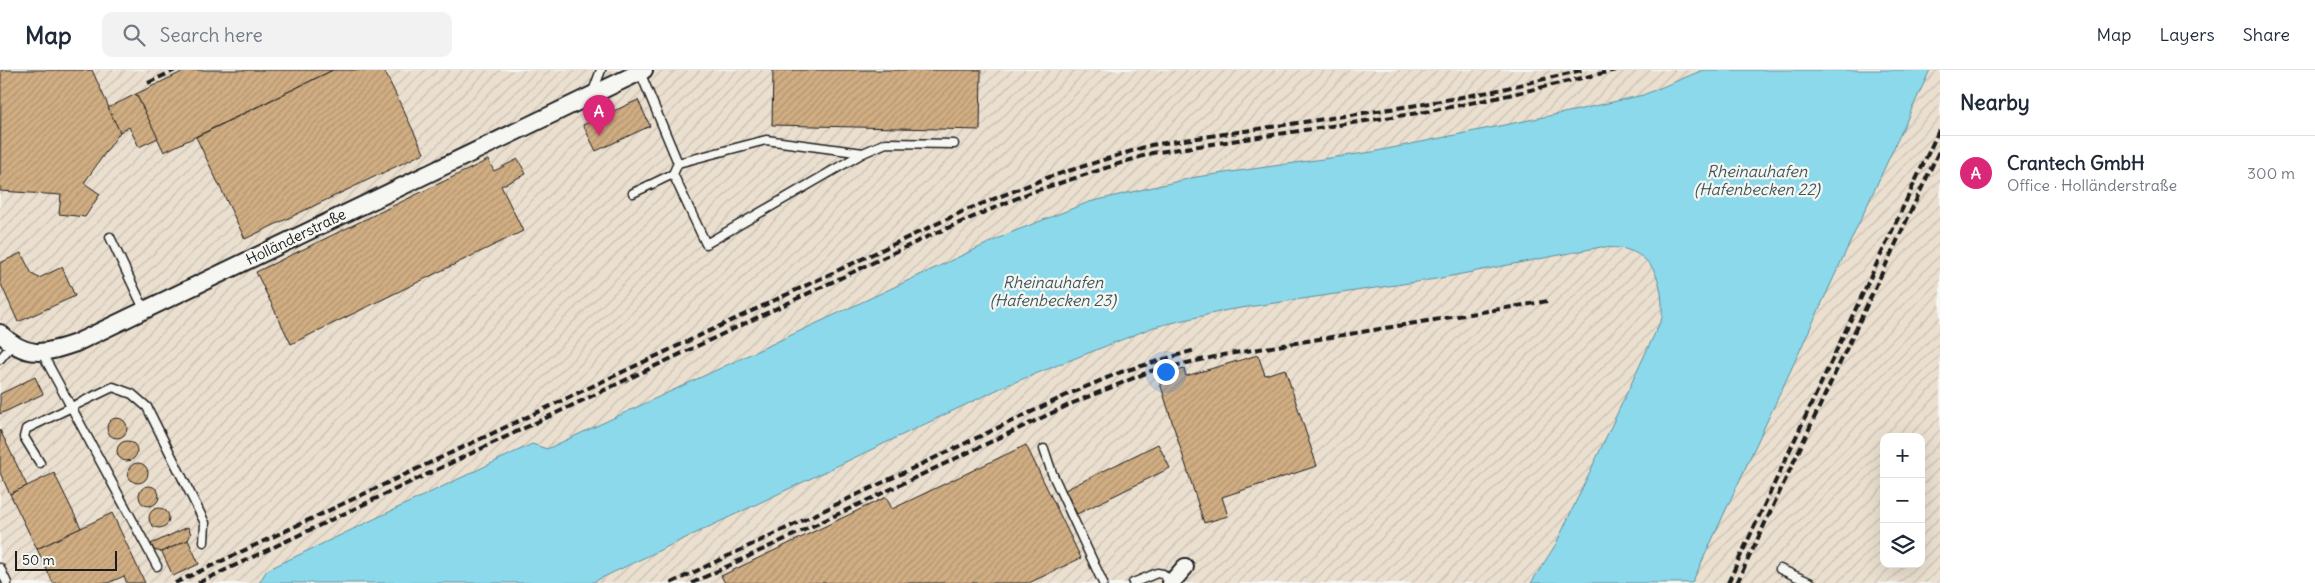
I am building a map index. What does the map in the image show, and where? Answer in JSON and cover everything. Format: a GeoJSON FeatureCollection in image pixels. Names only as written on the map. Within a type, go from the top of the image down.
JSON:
{"type":"FeatureCollection","features":[{"type":"Feature","properties":{"kind":"street","name":"Holländerstraße"},"geometry":{"type":"LineString","coordinates":[[6,339],[32,353],[48,352],[76,343],[642,71]]}},
{"type":"Feature","properties":{"kind":"lane"},"geometry":{"type":"LineString","coordinates":[[591,95],[601,70]]}},
{"type":"Feature","properties":{"kind":"lane"},"geometry":{"type":"LineString","coordinates":[[633,193],[673,174],[678,163],[642,71]]}},
{"type":"Feature","properties":{"kind":"lane"},"geometry":{"type":"LineString","coordinates":[[678,163],[766,140],[863,153]]}},
{"type":"Feature","properties":{"kind":"lane"},"geometry":{"type":"LineString","coordinates":[[673,174],[706,244],[863,153],[886,143],[954,144]]}},
{"type":"Feature","properties":{"kind":"lane"},"geometry":{"type":"LineString","coordinates":[[110,237],[144,309]]}},
{"type":"Feature","properties":{"kind":"lane"},"geometry":{"type":"LineString","coordinates":[[0,359],[6,339]]}},
{"type":"Feature","properties":{"kind":"lane"},"geometry":{"type":"LineString","coordinates":[[42,352],[157,566]]}},
{"type":"Feature","properties":{"kind":"lane"},"geometry":{"type":"LineString","coordinates":[[40,464],[24,437],[26,429],[114,387],[132,394],[147,407],[205,523],[204,542]]}},
{"type":"Feature","properties":{"kind":"lane"},"geometry":{"type":"LineString","coordinates":[[1044,450],[1052,473],[1103,583]]}},
{"type":"Feature","properties":{"kind":"lane"},"geometry":{"type":"LineString","coordinates":[[0,568],[7,583]]}},
{"type":"Feature","properties":{"kind":"lane"},"geometry":{"type":"LineString","coordinates":[[1780,569],[1811,583]]}},
{"type":"Feature","properties":{"kind":"lane"},"geometry":{"type":"LineString","coordinates":[[1132,583],[1157,572],[1175,579]]}},
{"type":"Feature","properties":{"kind":"shaded area"},"geometry":{"type":"Polygon","coordinates":[[[0,70],[1703,70],[1643,95],[1573,111],[1372,152],[1196,177],[547,449],[532,445],[267,570],[259,583],[0,583],[0,70]]]}},
{"type":"Feature","properties":{"kind":"shaded area"},"geometry":{"type":"Polygon","coordinates":[[[1930,70],[1940,70],[1940,583],[1692,583],[1930,70]]]}},
{"type":"Feature","properties":{"kind":"shaded area"},"geometry":{"type":"Polygon","coordinates":[[[1601,247],[1628,250],[1649,261],[1658,279],[1662,296],[1662,318],[1556,544],[1531,583],[591,583],[1005,386],[1154,327],[1228,310],[1436,279],[1601,247]]]}},
{"type":"Feature","properties":{"kind":"water","name":"Rheinauhafen (Hafenbecken 23)"},"geometry":{"type":"Polygon","coordinates":[[[1703,70],[1930,70],[1692,583],[1531,583],[1556,544],[1662,318],[1660,287],[1653,269],[1647,261],[1628,250],[1601,247],[1436,279],[1228,310],[1154,327],[1005,386],[591,583],[259,583],[267,570],[532,444],[547,449],[1010,233],[1089,202],[1196,177],[1372,152],[1573,111],[1643,95],[1703,70]]]}},
{"type":"Feature","properties":{"kind":"building"},"geometry":{"type":"Polygon","coordinates":[[[1,70],[92,70],[120,132],[84,183],[100,194],[85,217],[59,214],[61,195],[0,191],[1,70]]]}},
{"type":"Feature","properties":{"kind":"building"},"geometry":{"type":"Polygon","coordinates":[[[186,70],[333,70],[164,152],[136,94],[186,70]]]}},
{"type":"Feature","properties":{"kind":"building"},"geometry":{"type":"Polygon","coordinates":[[[333,70],[384,70],[424,153],[245,239],[196,137],[333,70]]]}},
{"type":"Feature","properties":{"kind":"building"},"geometry":{"type":"Polygon","coordinates":[[[773,70],[981,70],[980,130],[772,125],[773,70]]]}},
{"type":"Feature","properties":{"kind":"building"},"geometry":{"type":"Polygon","coordinates":[[[136,94],[158,138],[139,147],[129,127],[120,132],[108,108],[136,94]]]}},
{"type":"Feature","properties":{"kind":"building"},"geometry":{"type":"Polygon","coordinates":[[[638,100],[650,126],[596,151],[583,125],[638,100]]]}},
{"type":"Feature","properties":{"kind":"building"},"geometry":{"type":"Polygon","coordinates":[[[518,159],[526,174],[501,186],[523,231],[291,344],[256,272],[488,160],[494,171],[518,159]]]}},
{"type":"Feature","properties":{"kind":"building"},"geometry":{"type":"Polygon","coordinates":[[[21,253],[32,274],[39,278],[62,267],[75,296],[18,322],[0,282],[0,263],[21,253]]]}},
{"type":"Feature","properties":{"kind":"building"},"geometry":{"type":"Polygon","coordinates":[[[1258,355],[1265,375],[1285,369],[1317,466],[1222,497],[1228,516],[1204,523],[1158,377],[1184,369],[1186,376],[1258,355]]]}},
{"type":"Feature","properties":{"kind":"building"},"geometry":{"type":"Polygon","coordinates":[[[35,377],[43,394],[0,414],[0,394],[35,377]]]}},
{"type":"Feature","properties":{"kind":"building"},"geometry":{"type":"Polygon","coordinates":[[[117,418],[124,421],[127,428],[124,435],[117,438],[110,435],[107,428],[110,421],[117,418]]]}},
{"type":"Feature","properties":{"kind":"building"},"geometry":{"type":"Polygon","coordinates":[[[0,430],[27,486],[10,494],[0,473],[0,430]]]}},
{"type":"Feature","properties":{"kind":"building"},"geometry":{"type":"Polygon","coordinates":[[[127,441],[134,444],[137,451],[134,458],[127,461],[120,458],[117,451],[120,444],[127,441]]]}},
{"type":"Feature","properties":{"kind":"building"},"geometry":{"type":"Polygon","coordinates":[[[1158,444],[1170,468],[1077,514],[1065,490],[1158,444]]]}},
{"type":"Feature","properties":{"kind":"building"},"geometry":{"type":"Polygon","coordinates":[[[1026,445],[1081,558],[1029,583],[725,583],[721,576],[886,497],[892,509],[1026,445]]]}},
{"type":"Feature","properties":{"kind":"building"},"geometry":{"type":"Polygon","coordinates":[[[138,463],[145,466],[148,473],[145,480],[138,483],[131,480],[128,473],[131,466],[138,463]]]}},
{"type":"Feature","properties":{"kind":"building"},"geometry":{"type":"Polygon","coordinates":[[[54,473],[81,528],[37,549],[10,494],[54,473]]]}},
{"type":"Feature","properties":{"kind":"building"},"geometry":{"type":"Polygon","coordinates":[[[149,486],[156,489],[159,496],[156,503],[149,506],[142,503],[139,496],[142,489],[149,486]]]}},
{"type":"Feature","properties":{"kind":"building"},"geometry":{"type":"Polygon","coordinates":[[[159,508],[166,511],[169,518],[166,525],[159,528],[152,525],[149,518],[152,511],[159,508]]]}},
{"type":"Feature","properties":{"kind":"building"},"geometry":{"type":"Polygon","coordinates":[[[112,513],[145,583],[127,583],[124,576],[108,583],[53,583],[37,549],[112,513]]]}},
{"type":"Feature","properties":{"kind":"building"},"geometry":{"type":"Polygon","coordinates":[[[188,527],[191,534],[188,540],[162,552],[154,550],[151,544],[188,527]]]}},
{"type":"Feature","properties":{"kind":"building"},"geometry":{"type":"Polygon","coordinates":[[[188,540],[199,564],[173,576],[162,552],[188,540]]]}},
{"type":"Feature","properties":{"kind":"railway"},"geometry":{"type":"LineString","coordinates":[[148,83],[175,70]]}},
{"type":"Feature","properties":{"kind":"railway"},"geometry":{"type":"LineString","coordinates":[[175,583],[966,210],[1049,177],[1151,145],[1424,104],[1494,91],[1582,70]]}},
{"type":"Feature","properties":{"kind":"railway"},"geometry":{"type":"LineString","coordinates":[[198,583],[929,236],[1029,193],[1152,153],[1425,112],[1496,98],[1616,70]]}},
{"type":"Feature","properties":{"kind":"railway"},"geometry":{"type":"LineString","coordinates":[[1728,583],[1940,128]]}},
{"type":"Feature","properties":{"kind":"railway"},"geometry":{"type":"LineString","coordinates":[[1737,583],[1940,149]]}},
{"type":"Feature","properties":{"kind":"railway"},"geometry":{"type":"LineString","coordinates":[[692,583],[1073,403],[1151,371],[1223,355],[1548,301]]}},
{"type":"Feature","properties":{"kind":"railway"},"geometry":{"type":"LineString","coordinates":[[671,583],[1069,394],[1121,372],[1195,350]]}},
{"type":"Feature","properties":{"kind":"place","name":"Crantech GmbH"},"geometry":{"type":"Point","coordinates":[599,136]}},
{"type":"Feature","properties":{"kind":"water label","name":"Rheinauhafen (Hafenbecken 22)"},"geometry":{"type":"Point","coordinates":[1757,180]}}]}
